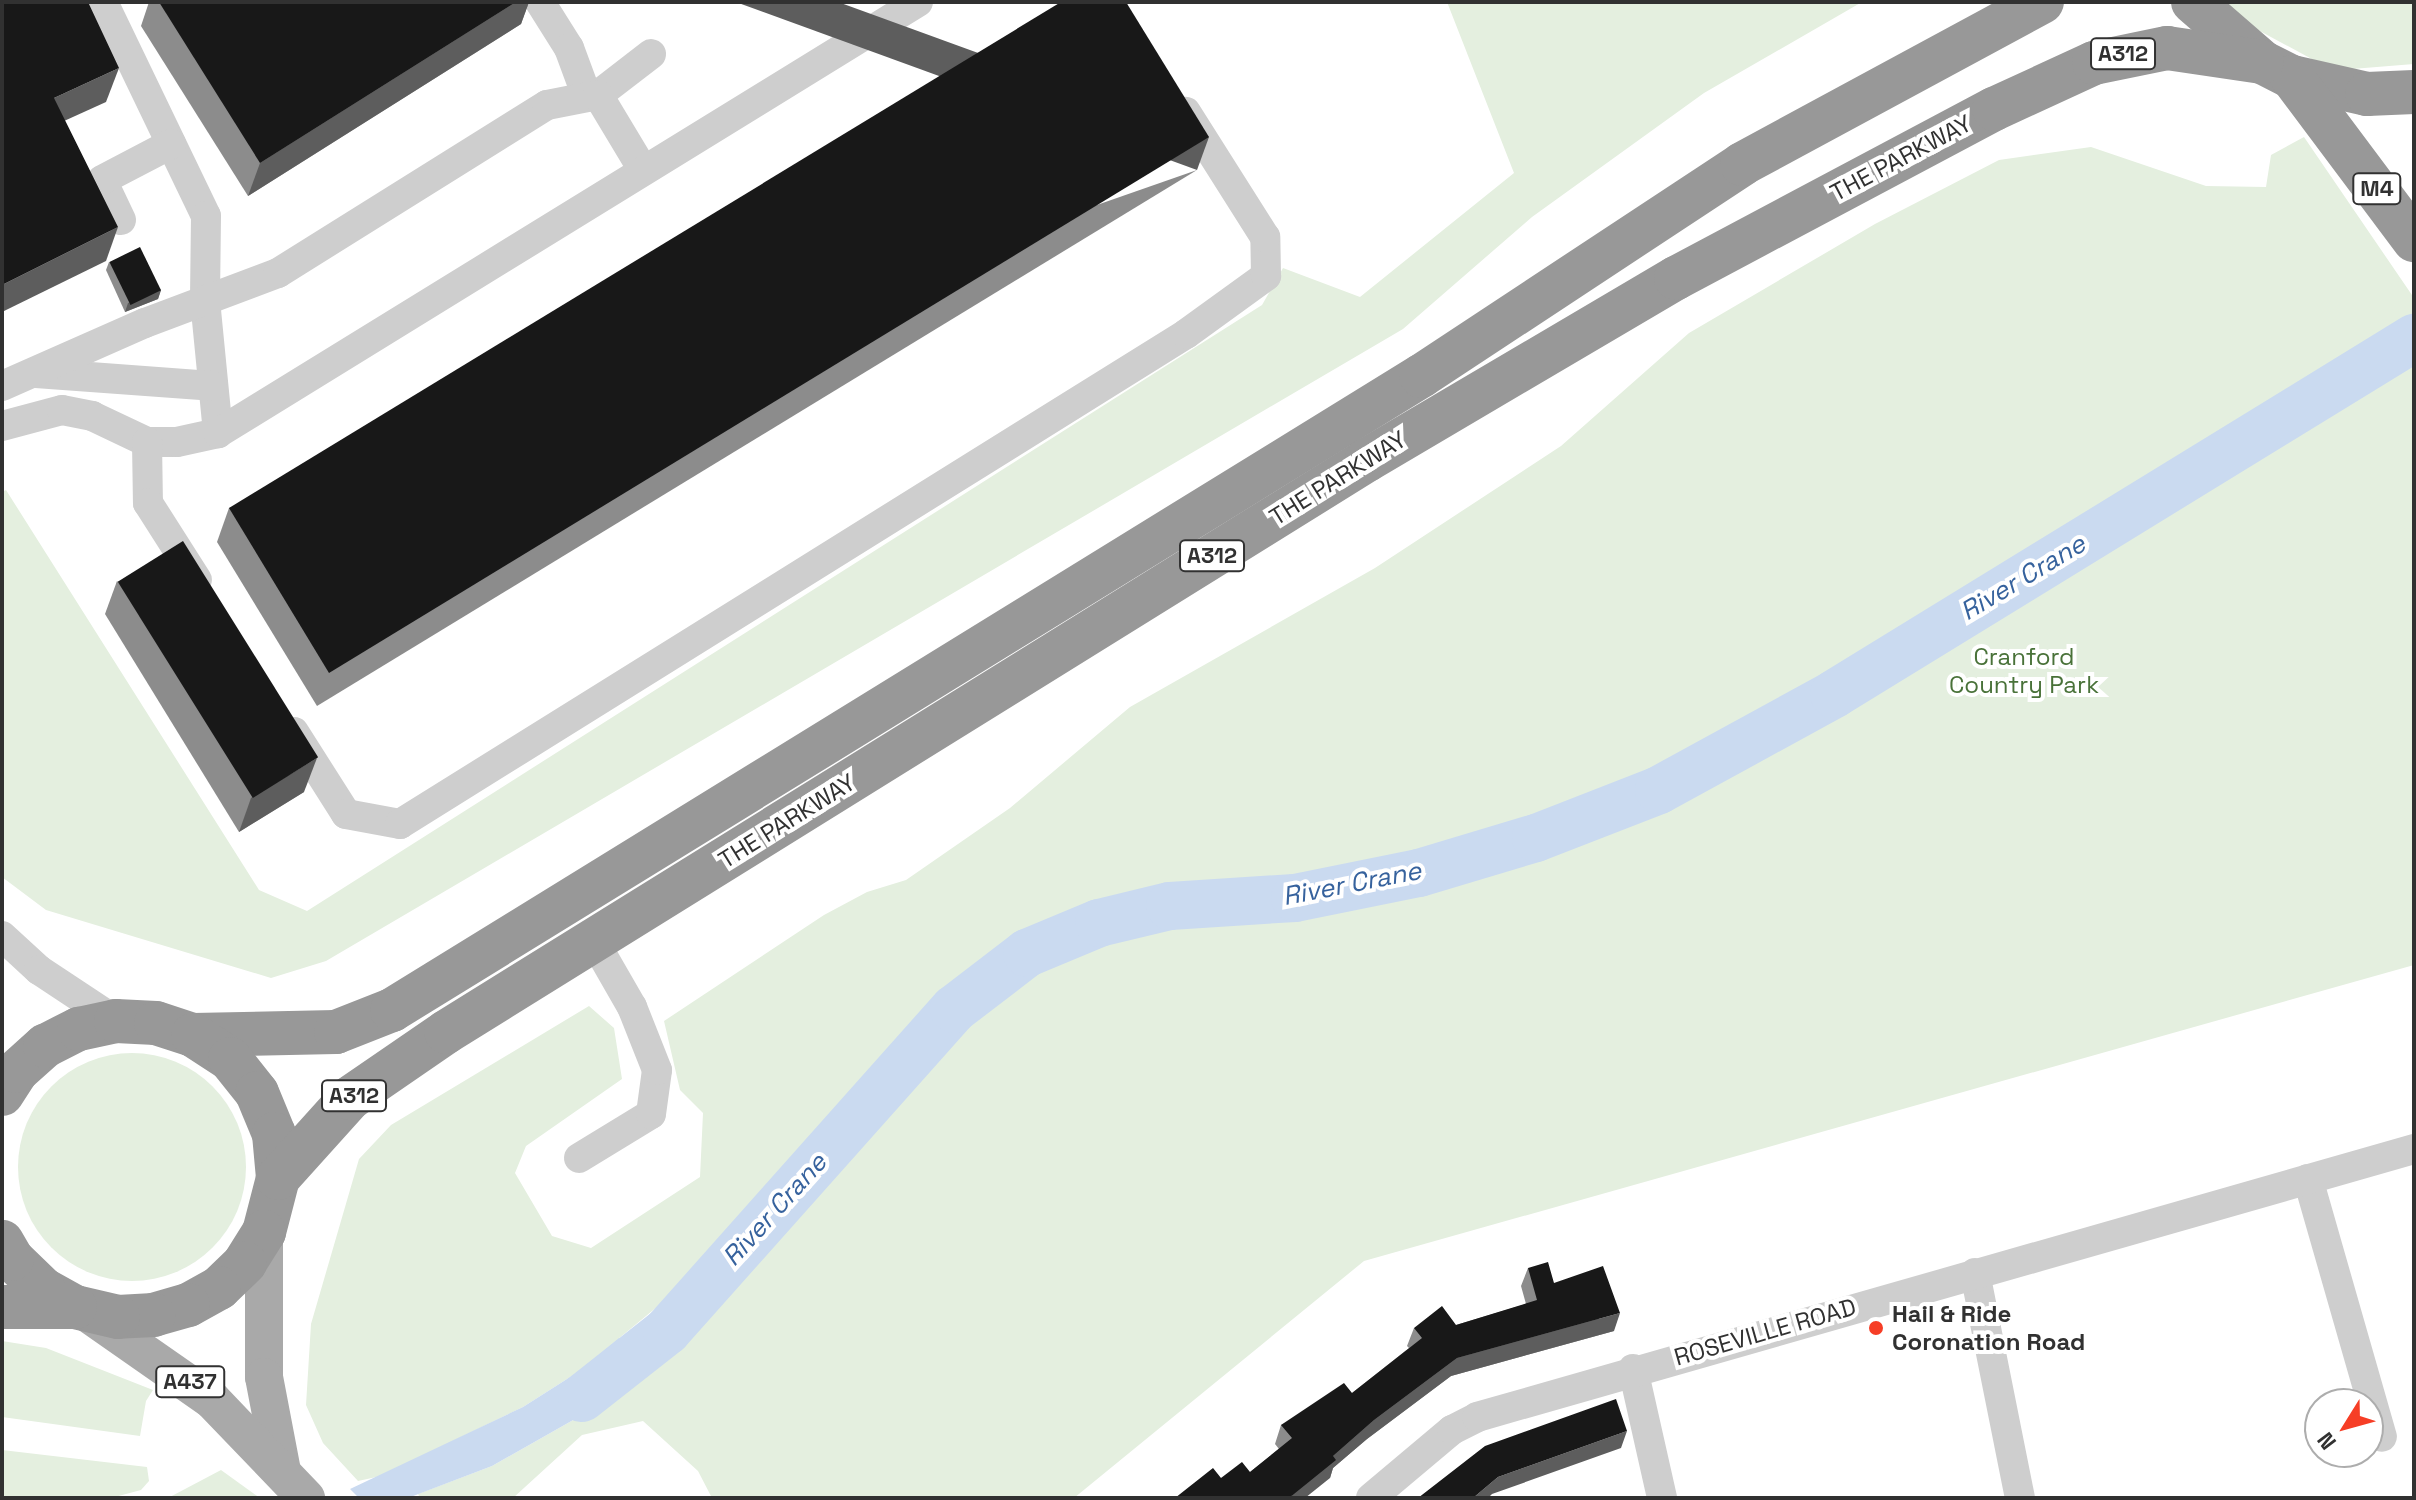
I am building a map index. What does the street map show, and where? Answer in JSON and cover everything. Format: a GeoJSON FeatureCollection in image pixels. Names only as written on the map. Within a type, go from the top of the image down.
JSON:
{"type":"FeatureCollection","features":[{"type":"Feature","properties":{"kind":"highway","name":"THE PARKWAY"},"geometry":{"type":"LineString","coordinates":[[193,1035],[336,1032],[392,1010],[1421,376],[1742,164],[2042,2]]}},
{"type":"Feature","properties":{"kind":"highway","name":"A312"},"geometry":{"type":"LineString","coordinates":[[2193,2],[2277,70],[2367,94],[2414,92]]}},
{"type":"Feature","properties":{"kind":"highway","name":"THE PARKWAY"},"geometry":{"type":"LineString","coordinates":[[278,1178],[324,1123],[376,1077],[1481,392],[1676,278],[1994,109],[2129,52],[2167,48],[2277,70]]}},
{"type":"Feature","properties":{"kind":"highway","name":"M4"},"geometry":{"type":"LineString","coordinates":[[2277,70],[2414,240]]}},
{"type":"Feature","properties":{"kind":"highway"},"geometry":{"type":"LineString","coordinates":[[2,1094],[17,1071],[45,1046],[79,1029],[116,1021],[156,1023],[193,1035],[230,1059],[257,1093],[274,1134],[278,1178],[264,1232],[245,1263],[219,1288],[188,1305],[142,1316],[79,1309],[2,1307]]}},
{"type":"Feature","properties":{"kind":"highway"},"geometry":{"type":"LineString","coordinates":[[2,1242],[12,1259],[44,1290],[79,1309]]}},
{"type":"Feature","properties":{"kind":"main road","name":"A437"},"geometry":{"type":"LineString","coordinates":[[264,1232],[264,1377],[294,1485]]}},
{"type":"Feature","properties":{"kind":"main road","name":"A437"},"geometry":{"type":"LineString","coordinates":[[79,1309],[189,1381],[294,1485]]}},
{"type":"Feature","properties":{"kind":"street"},"geometry":{"type":"LineString","coordinates":[[103,2],[206,216],[205,300],[218,433]]}},
{"type":"Feature","properties":{"kind":"street"},"geometry":{"type":"LineString","coordinates":[[540,2],[569,48],[592,95],[643,170]]}},
{"type":"Feature","properties":{"kind":"street"},"geometry":{"type":"LineString","coordinates":[[2,426],[62,410],[92,416],[147,442],[177,442],[218,433],[918,2]]}},
{"type":"Feature","properties":{"kind":"street"},"geometry":{"type":"LineString","coordinates":[[2,386],[205,300],[278,273],[547,105],[592,95],[651,54]]}},
{"type":"Feature","properties":{"kind":"street"},"geometry":{"type":"LineString","coordinates":[[280,710],[346,814],[400,824],[1186,334],[1266,276],[1265,237],[1166,80]]}},
{"type":"Feature","properties":{"kind":"street"},"geometry":{"type":"LineString","coordinates":[[121,220],[102,180],[171,144]]}},
{"type":"Feature","properties":{"kind":"street"},"geometry":{"type":"LineString","coordinates":[[34,373],[212,386]]}},
{"type":"Feature","properties":{"kind":"street"},"geometry":{"type":"LineString","coordinates":[[147,442],[148,503],[214,606]]}},
{"type":"Feature","properties":{"kind":"street"},"geometry":{"type":"LineString","coordinates":[[2,936],[39,970],[116,1021]]}},
{"type":"Feature","properties":{"kind":"street"},"geometry":{"type":"LineString","coordinates":[[579,1158],[651,1114],[657,1070],[632,1007],[594,941]]}},
{"type":"Feature","properties":{"kind":"street","name":"ROSEVILLE ROAD"},"geometry":{"type":"LineString","coordinates":[[1371,1498],[1452,1430],[1477,1417],[1633,1369],[2414,1149]]}},
{"type":"Feature","properties":{"kind":"street"},"geometry":{"type":"LineString","coordinates":[[2308,1179],[2368,1388]]}},
{"type":"Feature","properties":{"kind":"street"},"geometry":{"type":"LineString","coordinates":[[1975,1273],[2020,1498]]}},
{"type":"Feature","properties":{"kind":"street"},"geometry":{"type":"LineString","coordinates":[[1633,1369],[1662,1498]]}},
{"type":"Feature","properties":{"kind":"green space"},"geometry":{"type":"Polygon","coordinates":[[[1447,2],[1862,2],[1704,93],[1532,217],[1403,329],[326,961],[271,978],[46,910],[2,877],[2,492],[6,490],[259,890],[307,911],[1262,305],[1283,268],[1360,297],[1514,173],[1447,2]]]}},
{"type":"Feature","properties":{"kind":"green space"},"geometry":{"type":"Polygon","coordinates":[[[2221,2],[2414,2],[2414,64],[2352,69],[2321,64],[2245,23],[2221,2]]]}},
{"type":"Feature","properties":{"kind":"green space","name":"Cranford Country Park"},"geometry":{"type":"Polygon","coordinates":[[[2304,137],[2414,298],[2414,965],[1364,1261],[1074,1498],[712,1498],[698,1471],[643,1421],[582,1435],[513,1498],[420,1498],[418,1494],[492,1466],[575,1419],[643,1366],[994,986],[1039,960],[1116,933],[1182,917],[1174,888],[1135,891],[1020,938],[949,989],[663,1302],[578,1372],[523,1407],[381,1476],[358,1481],[323,1443],[306,1405],[311,1324],[359,1159],[391,1125],[589,1006],[614,1028],[622,1079],[526,1146],[515,1173],[552,1236],[591,1248],[700,1177],[703,1113],[680,1090],[664,1021],[824,915],[867,892],[906,880],[1010,808],[1130,707],[1375,568],[1561,446],[1689,333],[1875,224],[1999,160],[2091,147],[2206,186],[2266,187],[2271,155],[2304,137]]]}},
{"type":"Feature","properties":{"kind":"green space"},"geometry":{"type":"Polygon","coordinates":[[[132,1053],[176,1061],[213,1086],[238,1123],[246,1167],[238,1211],[213,1248],[176,1273],[132,1281],[88,1273],[51,1248],[26,1211],[18,1167],[26,1123],[51,1086],[88,1061],[132,1053]]]}},
{"type":"Feature","properties":{"kind":"green space"},"geometry":{"type":"Polygon","coordinates":[[[2,1341],[46,1348],[153,1390],[146,1401],[140,1436],[2,1417],[2,1341]]]}},
{"type":"Feature","properties":{"kind":"green space"},"geometry":{"type":"Polygon","coordinates":[[[2,1450],[147,1467],[149,1481],[141,1490],[111,1498],[8,1498],[2,1495],[2,1450]]]}},
{"type":"Feature","properties":{"kind":"green space"},"geometry":{"type":"Polygon","coordinates":[[[221,1470],[260,1498],[168,1498],[221,1470]]]}},
{"type":"Feature","properties":{"kind":"water"},"geometry":{"type":"Polygon","coordinates":[[[619,1338],[643,1366],[575,1419],[492,1466],[408,1498],[359,1498],[350,1489],[523,1407],[578,1372],[619,1338]]]}},
{"type":"Feature","properties":{"kind":"building"},"geometry":{"type":"Polygon","coordinates":[[[2,2],[88,2],[119,68],[54,98],[118,227],[2,285],[2,2]]]}},
{"type":"Feature","properties":{"kind":"building"},"geometry":{"type":"Polygon","coordinates":[[[159,2],[516,2],[260,163],[159,2]]]}},
{"type":"Feature","properties":{"kind":"building"},"geometry":{"type":"Polygon","coordinates":[[[1061,2],[1126,2],[1209,137],[329,673],[229,508],[1061,2]]]}},
{"type":"Feature","properties":{"kind":"building"},"geometry":{"type":"Polygon","coordinates":[[[140,247],[161,290],[130,305],[109,262],[140,247]]]}},
{"type":"Feature","properties":{"kind":"building"},"geometry":{"type":"Polygon","coordinates":[[[183,541],[318,757],[253,798],[118,582],[183,541]]]}},
{"type":"Feature","properties":{"kind":"building"},"geometry":{"type":"Polygon","coordinates":[[[1548,1262],[1554,1283],[1603,1266],[1620,1313],[1457,1358],[1374,1420],[1333,1456],[1336,1460],[1289,1498],[1175,1498],[1213,1468],[1221,1478],[1242,1462],[1250,1472],[1292,1438],[1281,1425],[1344,1383],[1352,1393],[1422,1338],[1414,1328],[1442,1306],[1456,1325],[1537,1300],[1528,1268],[1548,1262]]]}},
{"type":"Feature","properties":{"kind":"building"},"geometry":{"type":"Polygon","coordinates":[[[1616,1399],[1627,1431],[1498,1477],[1473,1498],[1418,1498],[1485,1446],[1616,1399]]]}},
{"type":"Feature","properties":{"kind":"waterway","name":"River Crane"},"geometry":{"type":"LineString","coordinates":[[582,1398],[667,1331],[954,1009],[1027,953],[1099,923],[1170,906],[1295,898],[1419,873],[1536,838],[1659,790],[1834,694],[2414,338]]}},
{"type":"Feature","properties":{"kind":"place","name":"Hail & Ride Coronation Road"},"geometry":{"type":"Point","coordinates":[1876,1328]}}]}
